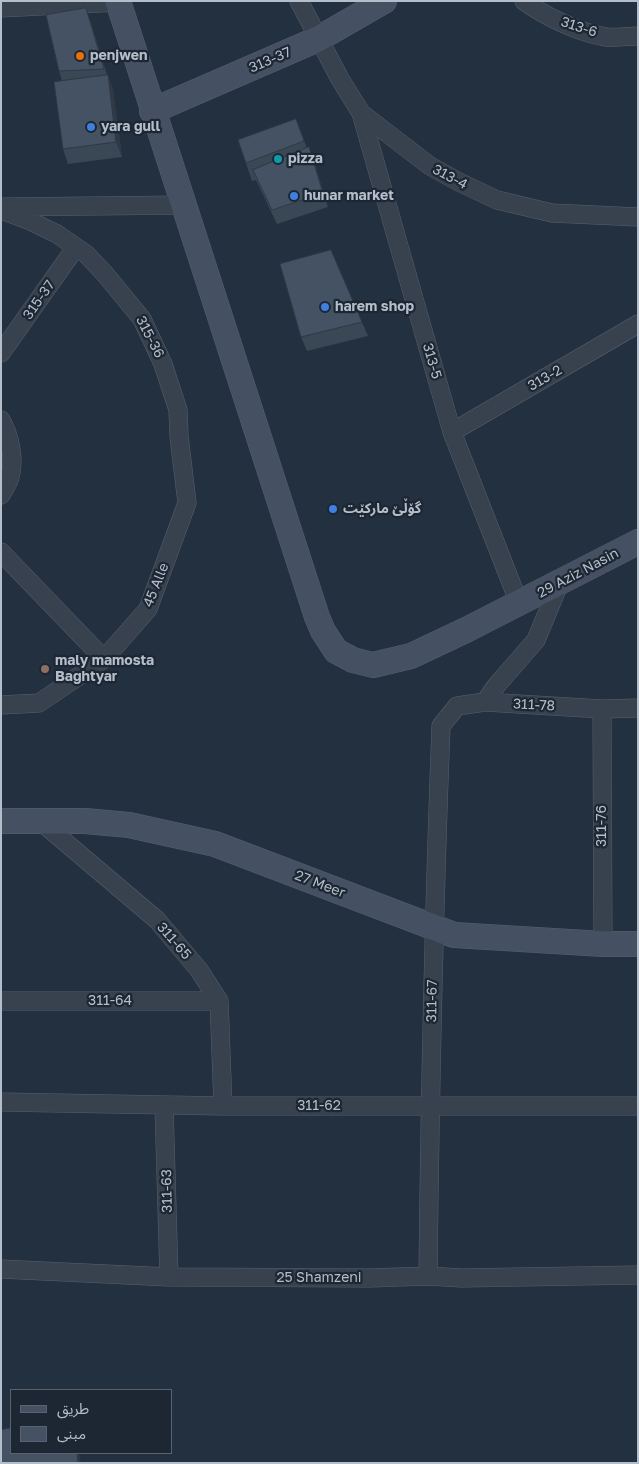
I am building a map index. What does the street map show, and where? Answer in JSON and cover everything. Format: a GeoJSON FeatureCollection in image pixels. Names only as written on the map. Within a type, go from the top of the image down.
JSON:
{"type":"FeatureCollection","features":[{"type":"Feature","properties":{"kind":"street"},"geometry":{"type":"LineString","coordinates":[[299,1],[318,39]]}},
{"type":"Feature","properties":{"kind":"street","name":"313-37"},"geometry":{"type":"LineString","coordinates":[[152,111],[318,39],[384,1]]}},
{"type":"Feature","properties":{"kind":"street","name":"313-6"},"geometry":{"type":"LineString","coordinates":[[524,1],[553,19],[582,30],[607,37],[638,36]]}},
{"type":"Feature","properties":{"kind":"street"},"geometry":{"type":"LineString","coordinates":[[1,8],[118,2]]}},
{"type":"Feature","properties":{"kind":"street","name":"29 Aziz Nasin"},"geometry":{"type":"LineString","coordinates":[[118,2],[317,617],[323,631],[336,651],[353,660],[373,664],[411,656],[519,604],[638,542]]}},
{"type":"Feature","properties":{"kind":"street","name":"313-4"},"geometry":{"type":"LineString","coordinates":[[318,39],[361,113],[430,166],[458,182],[497,200],[552,213],[600,217],[638,217]]}},
{"type":"Feature","properties":{"kind":"street","name":"313-5"},"geometry":{"type":"LineString","coordinates":[[361,113],[452,432],[519,604]]}},
{"type":"Feature","properties":{"kind":"street"},"geometry":{"type":"LineString","coordinates":[[1,208],[184,205]]}},
{"type":"Feature","properties":{"kind":"street","name":"315-36"},"geometry":{"type":"LineString","coordinates":[[1,208],[57,234],[86,254],[142,318],[163,364],[178,410],[179,436],[187,503]]}},
{"type":"Feature","properties":{"kind":"street","name":"315-37"},"geometry":{"type":"LineString","coordinates":[[1,354],[76,247]]}},
{"type":"Feature","properties":{"kind":"street","name":"313-2"},"geometry":{"type":"LineString","coordinates":[[452,432],[638,324]]}},
{"type":"Feature","properties":{"kind":"street"},"geometry":{"type":"LineString","coordinates":[[1,420],[10,444],[13,460],[10,478],[1,494]]}},
{"type":"Feature","properties":{"kind":"street","name":"45 Alle"},"geometry":{"type":"LineString","coordinates":[[1,705],[39,703],[104,658],[148,609],[187,503]]}},
{"type":"Feature","properties":{"kind":"street"},"geometry":{"type":"LineString","coordinates":[[1,552],[104,658]]}},
{"type":"Feature","properties":{"kind":"street"},"geometry":{"type":"LineString","coordinates":[[485,702],[496,686],[536,640],[560,582]]}},
{"type":"Feature","properties":{"kind":"street","name":"311-78"},"geometry":{"type":"LineString","coordinates":[[441,726],[457,706],[485,702],[602,709],[638,708]]}},
{"type":"Feature","properties":{"kind":"street","name":"311-76"},"geometry":{"type":"LineString","coordinates":[[602,709],[603,944]]}},
{"type":"Feature","properties":{"kind":"street","name":"311-67"},"geometry":{"type":"LineString","coordinates":[[428,1276],[434,927],[441,726]]}},
{"type":"Feature","properties":{"kind":"street","name":"311-65"},"geometry":{"type":"LineString","coordinates":[[39,820],[157,920],[199,970],[219,1001]]}},
{"type":"Feature","properties":{"kind":"street","name":"27 Meer"},"geometry":{"type":"LineString","coordinates":[[1,821],[85,821],[129,825],[215,844],[454,935],[603,944],[638,944]]}},
{"type":"Feature","properties":{"kind":"street","name":"311-64"},"geometry":{"type":"LineString","coordinates":[[1,1001],[219,1001]]}},
{"type":"Feature","properties":{"kind":"street"},"geometry":{"type":"LineString","coordinates":[[219,1001],[223,1106]]}},
{"type":"Feature","properties":{"kind":"street","name":"311-62"},"geometry":{"type":"LineString","coordinates":[[1,1102],[164,1106],[638,1106]]}},
{"type":"Feature","properties":{"kind":"street","name":"311-63"},"geometry":{"type":"LineString","coordinates":[[164,1106],[169,1277]]}},
{"type":"Feature","properties":{"kind":"street","name":"25 Shamzeni"},"geometry":{"type":"LineString","coordinates":[[1,1269],[169,1277],[370,1278],[428,1276],[461,1278],[638,1275]]}},
{"type":"Feature","properties":{"kind":"building","name":"penjwen"},"geometry":{"type":"Polygon","coordinates":[[[86,8],[104,69],[59,71],[46,15],[86,8]]]}},
{"type":"Feature","properties":{"kind":"building","name":"yara gull"},"geometry":{"type":"Polygon","coordinates":[[[108,75],[116,142],[63,149],[54,82],[108,75]]]}},
{"type":"Feature","properties":{"kind":"building"},"geometry":{"type":"Polygon","coordinates":[[[296,119],[304,141],[246,163],[238,140],[296,119]]]}},
{"type":"Feature","properties":{"kind":"building","name":"hunar market"},"geometry":{"type":"Polygon","coordinates":[[[309,147],[323,193],[272,210],[253,170],[309,147]]]}},
{"type":"Feature","properties":{"kind":"building","name":"harem shop"},"geometry":{"type":"Polygon","coordinates":[[[331,250],[362,322],[301,337],[280,264],[331,250]]]}},
{"type":"Feature","properties":{"kind":"building"},"geometry":{"type":"Polygon","coordinates":[[[10,1428],[10,1454],[77,1454],[78,1463],[1,1463],[1,1430],[10,1428]]]}},
{"type":"Feature","properties":{"kind":"place","name":"penjwen"},"geometry":{"type":"Point","coordinates":[80,56]}},
{"type":"Feature","properties":{"kind":"place","name":"yara gull"},"geometry":{"type":"Point","coordinates":[91,127]}},
{"type":"Feature","properties":{"kind":"place","name":"pizza"},"geometry":{"type":"Point","coordinates":[278,159]}},
{"type":"Feature","properties":{"kind":"place","name":"hunar market"},"geometry":{"type":"Point","coordinates":[294,196]}},
{"type":"Feature","properties":{"kind":"place","name":"harem shop"},"geometry":{"type":"Point","coordinates":[325,307]}},
{"type":"Feature","properties":{"kind":"place","name":"گۆڵێ مارکێت"},"geometry":{"type":"Point","coordinates":[333,509]}},
{"type":"Feature","properties":{"kind":"place","name":"maly mamosta Baghtyar"},"geometry":{"type":"Point","coordinates":[45,669]}}]}
